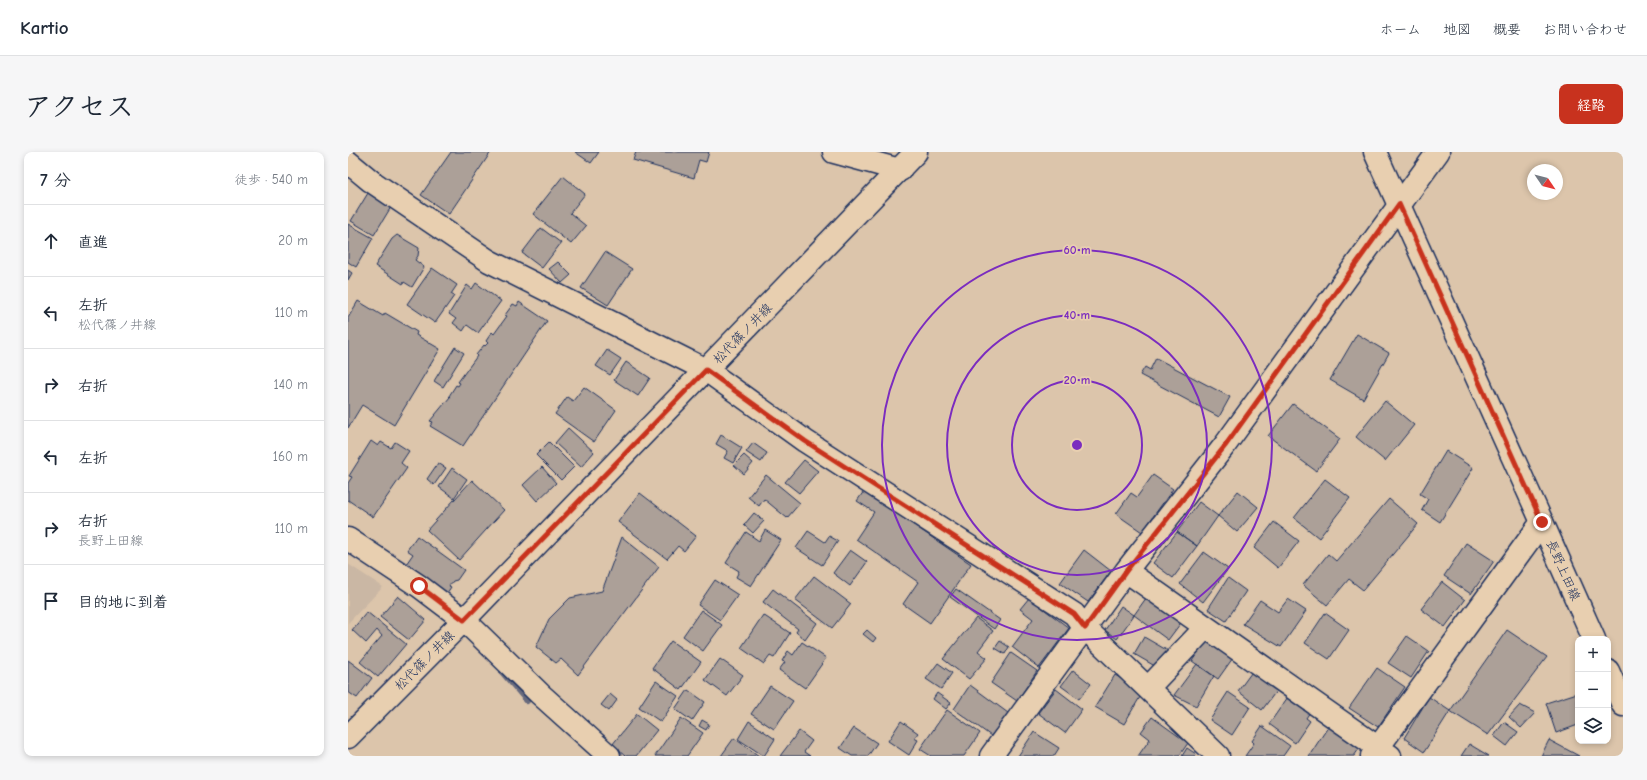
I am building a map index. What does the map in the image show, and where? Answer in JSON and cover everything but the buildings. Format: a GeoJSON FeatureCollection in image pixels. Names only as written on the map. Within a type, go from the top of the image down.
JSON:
{"type":"FeatureCollection","features":[{"type":"Feature","properties":{"kind":"street"},"geometry":{"type":"LineString","coordinates":[[834,152],[900,170]]}},
{"type":"Feature","properties":{"kind":"street","name":"松代篠ノ井線"},"geometry":{"type":"LineString","coordinates":[[348,737],[464,620],[916,152]]}},
{"type":"Feature","properties":{"kind":"street","name":"長野上田線"},"geometry":{"type":"LineString","coordinates":[[1375,152],[1593,636]]}},
{"type":"Feature","properties":{"kind":"street"},"geometry":{"type":"LineString","coordinates":[[991,756],[1126,571],[1225,446],[1438,152]]}},
{"type":"Feature","properties":{"kind":"street"},"geometry":{"type":"LineString","coordinates":[[348,162],[371,180],[489,261],[706,370],[805,441],[1074,614],[1085,628],[1218,756]]}},
{"type":"Feature","properties":{"kind":"street"},"geometry":{"type":"LineString","coordinates":[[1126,571],[1380,753],[1542,522]]}},
{"type":"Feature","properties":{"kind":"street"},"geometry":{"type":"LineString","coordinates":[[348,538],[419,586],[464,620],[540,694],[609,756]]}},
{"type":"Feature","properties":{"kind":"street"},"geometry":{"type":"LineString","coordinates":[[1148,688],[1206,627]]}},
{"type":"Feature","properties":{"kind":"street"},"geometry":{"type":"LineString","coordinates":[[1608,672],[1623,705]]}},
{"type":"Feature","properties":{"kind":"shaded area"},"geometry":{"type":"Polygon","coordinates":[[[348,564],[383,587],[348,623],[348,564]]]}},
{"type":"Feature","properties":{"kind":"waterway"},"geometry":{"type":"LineString","coordinates":[[502,672],[527,701]]}},
{"type":"Feature","properties":{"kind":"route"},"geometry":{"type":"LineString","coordinates":[[419,586],[464,620],[706,370],[805,441],[1074,614],[1085,628],[1126,571],[1225,446],[1399,204],[1542,522]]}}]}
